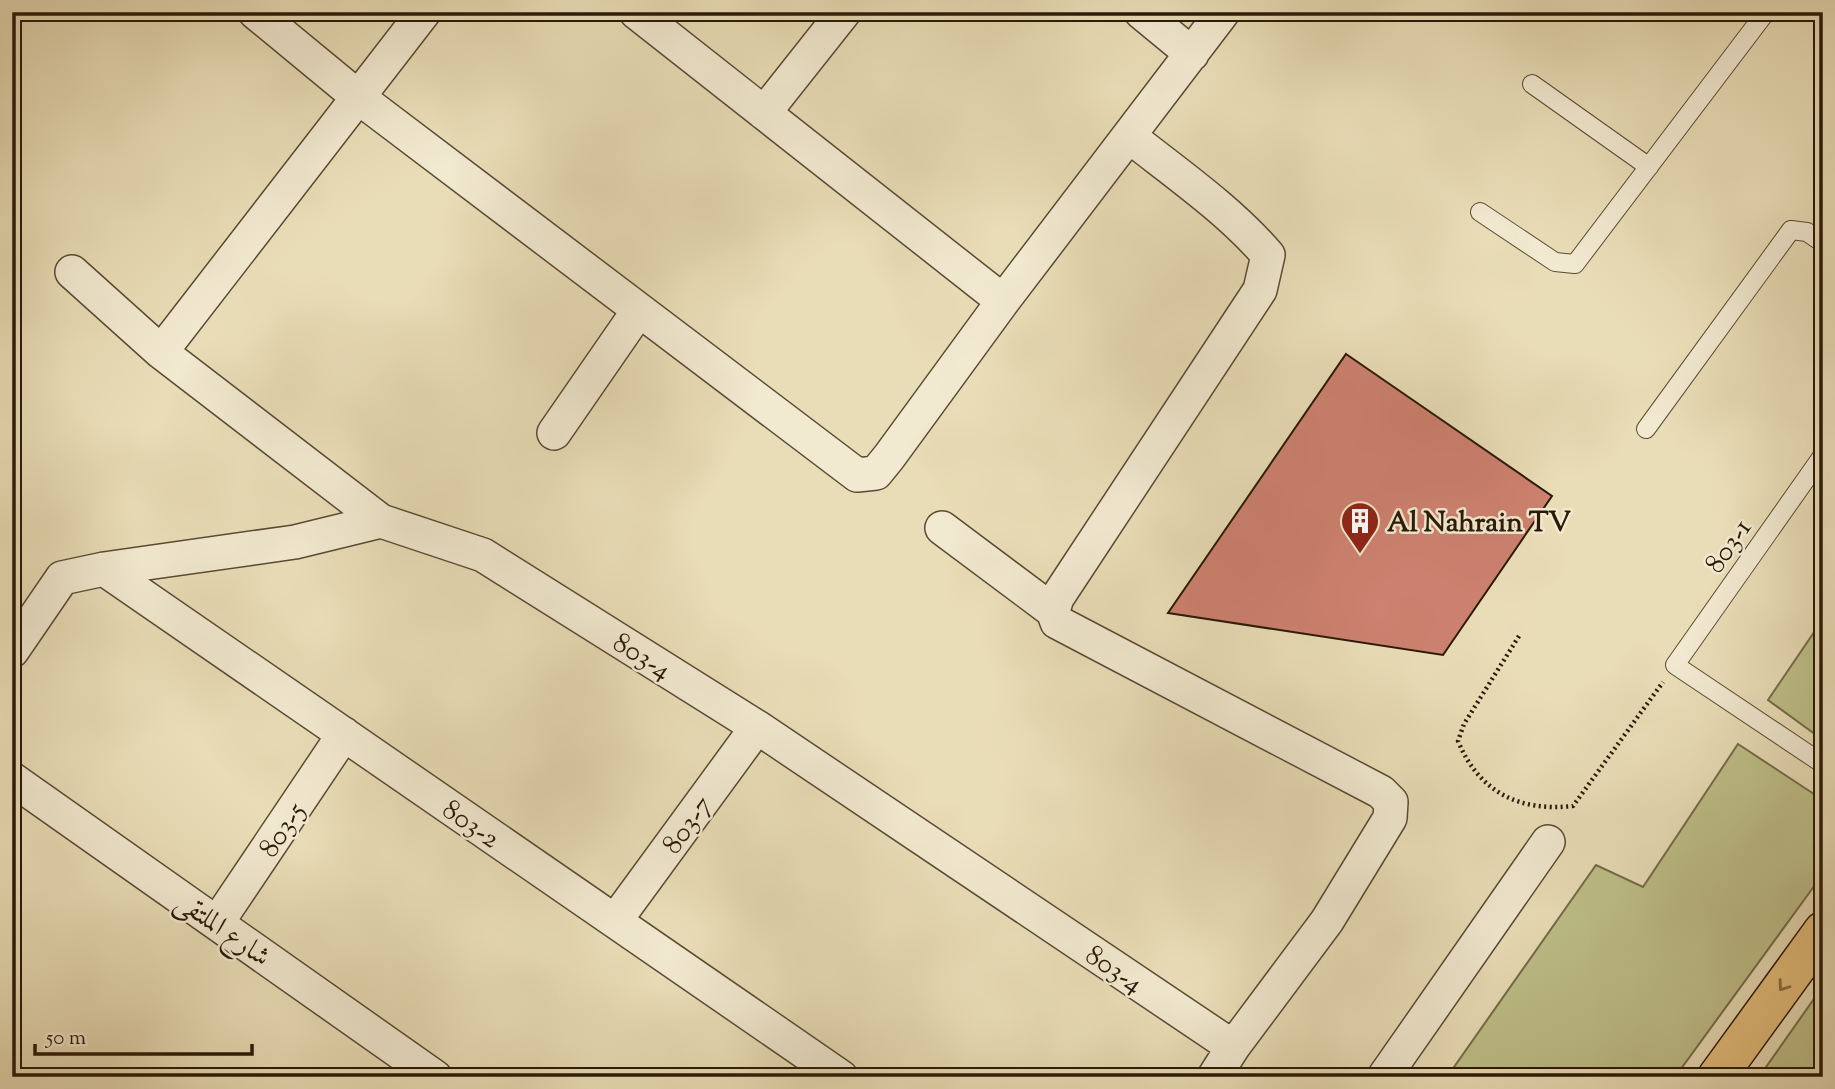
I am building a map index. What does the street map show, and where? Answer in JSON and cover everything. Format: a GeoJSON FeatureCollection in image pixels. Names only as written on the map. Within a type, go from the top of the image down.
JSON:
{"type":"FeatureCollection","features":[{"type":"Feature","properties":{"kind":"highway"},"geometry":{"type":"LineString","coordinates":[[1717,1077],[1823,931]]}},
{"type":"Feature","properties":{"kind":"street"},"geometry":{"type":"LineString","coordinates":[[255,12],[358,97],[857,475],[876,473],[883,465],[1003,301],[1223,12]]}},
{"type":"Feature","properties":{"kind":"street"},"geometry":{"type":"LineString","coordinates":[[161,352],[424,12]]}},
{"type":"Feature","properties":{"kind":"street"},"geometry":{"type":"LineString","coordinates":[[636,12],[1003,301]]}},
{"type":"Feature","properties":{"kind":"street"},"geometry":{"type":"LineString","coordinates":[[764,113],[844,12]]}},
{"type":"Feature","properties":{"kind":"street"},"geometry":{"type":"LineString","coordinates":[[1141,12],[1192,54]]}},
{"type":"Feature","properties":{"kind":"street"},"geometry":{"type":"LineString","coordinates":[[1053,611],[1065,587],[1260,290],[1268,256],[1250,235],[1211,200],[1129,136]]}},
{"type":"Feature","properties":{"kind":"street"},"geometry":{"type":"LineString","coordinates":[[72,272],[161,352],[382,521]]}},
{"type":"Feature","properties":{"kind":"street"},"geometry":{"type":"LineString","coordinates":[[554,433],[639,310]]}},
{"type":"Feature","properties":{"kind":"street"},"geometry":{"type":"LineString","coordinates":[[12,651],[62,578],[104,569],[295,542],[382,521]]}},
{"type":"Feature","properties":{"kind":"street","name":"803-4"},"geometry":{"type":"LineString","coordinates":[[382,521],[483,555],[757,727],[1233,1047]]}},
{"type":"Feature","properties":{"kind":"street"},"geometry":{"type":"LineString","coordinates":[[942,528],[1053,611],[1057,622],[1381,792],[1391,802],[1390,818],[1326,921],[1214,1077]]}},
{"type":"Feature","properties":{"kind":"street","name":"803-2"},"geometry":{"type":"LineString","coordinates":[[104,569],[840,1077]]}},
{"type":"Feature","properties":{"kind":"street","name":"803-7"},"geometry":{"type":"LineString","coordinates":[[615,921],[757,727]]}},
{"type":"Feature","properties":{"kind":"street","name":"803-5"},"geometry":{"type":"LineString","coordinates":[[217,923],[344,734]]}},
{"type":"Feature","properties":{"kind":"street","name":"شارع الملتقى"},"geometry":{"type":"LineString","coordinates":[[12,779],[435,1077]]}},
{"type":"Feature","properties":{"kind":"street"},"geometry":{"type":"LineString","coordinates":[[1384,1077],[1548,842]]}},
{"type":"Feature","properties":{"kind":"lane"},"geometry":{"type":"LineString","coordinates":[[1480,212],[1555,262],[1575,264],[1766,12]]}},
{"type":"Feature","properties":{"kind":"lane"},"geometry":{"type":"LineString","coordinates":[[1532,84],[1649,167]]}},
{"type":"Feature","properties":{"kind":"lane"},"geometry":{"type":"LineString","coordinates":[[1646,429],[1791,230],[1807,232],[1823,243]]}},
{"type":"Feature","properties":{"kind":"lane","name":"803-1"},"geometry":{"type":"LineString","coordinates":[[1675,666],[1823,455]]}},
{"type":"Feature","properties":{"kind":"lane"},"geometry":{"type":"LineString","coordinates":[[1675,666],[1823,764]]}},
{"type":"Feature","properties":{"kind":"path"},"geometry":{"type":"LineString","coordinates":[[1518,636],[1464,724],[1458,741],[1466,761],[1485,781],[1511,800],[1528,806],[1573,806],[1675,666]]}},
{"type":"Feature","properties":{"kind":"green space"},"geometry":{"type":"Polygon","coordinates":[[[1823,619],[1823,740],[1768,700],[1823,619]]]}},
{"type":"Feature","properties":{"kind":"green space"},"geometry":{"type":"Polygon","coordinates":[[[1738,744],[1823,800],[1823,874],[1675,1077],[1447,1077],[1596,865],[1643,887],[1738,744]]]}},
{"type":"Feature","properties":{"kind":"green space"},"geometry":{"type":"Polygon","coordinates":[[[1823,986],[1823,1077],[1759,1077],[1823,986]]]}},
{"type":"Feature","properties":{"kind":"building","name":"Al Nahrain TV"},"geometry":{"type":"Polygon","coordinates":[[[1346,354],[1552,496],[1443,655],[1168,613],[1346,354]]]}},
{"type":"Feature","properties":{"kind":"place","name":"Al Nahrain TV"},"geometry":{"type":"Point","coordinates":[1360,555]}}]}
